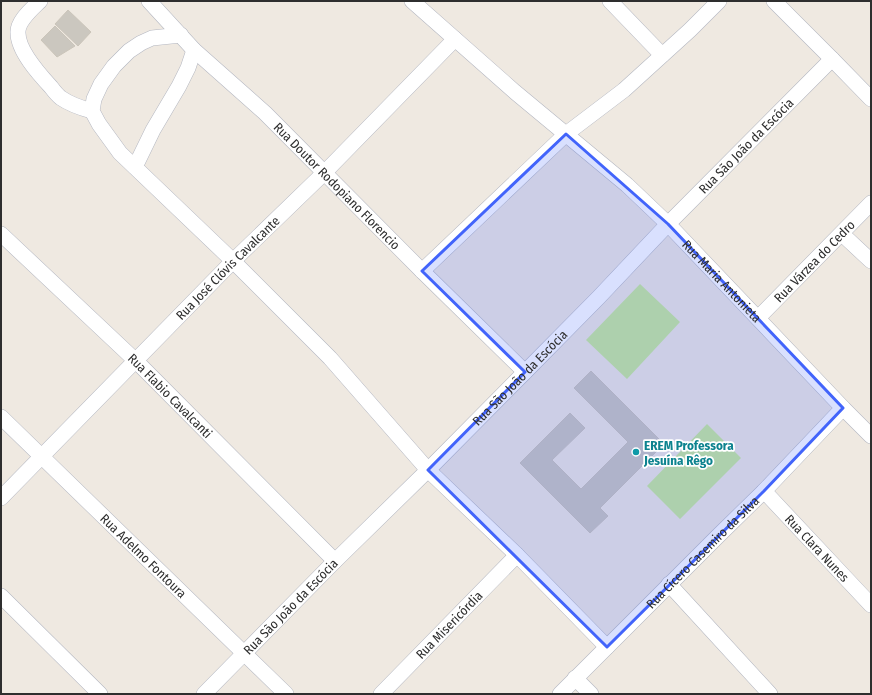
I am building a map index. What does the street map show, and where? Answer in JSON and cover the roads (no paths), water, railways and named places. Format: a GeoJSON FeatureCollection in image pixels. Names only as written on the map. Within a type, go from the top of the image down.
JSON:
{"type":"FeatureCollection","features":[{"type":"Feature","properties":{"kind":"street"},"geometry":{"type":"LineString","coordinates":[[40,1],[26,15],[17,32],[28,61],[60,97],[73,105],[92,111]]}},
{"type":"Feature","properties":{"kind":"street","name":"Rua Doutor Rodopiano Florencio"},"geometry":{"type":"LineString","coordinates":[[149,1],[181,34],[194,50],[266,113],[324,173],[525,372]]}},
{"type":"Feature","properties":{"kind":"street","name":"Rua Maria Antonieta"},"geometry":{"type":"LineString","coordinates":[[412,1],[515,92],[627,185],[668,224],[871,436]]}},
{"type":"Feature","properties":{"kind":"street"},"geometry":{"type":"LineString","coordinates":[[610,1],[662,55]]}},
{"type":"Feature","properties":{"kind":"street"},"geometry":{"type":"LineString","coordinates":[[422,271],[566,134],[624,90],[719,1]]}},
{"type":"Feature","properties":{"kind":"street"},"geometry":{"type":"LineString","coordinates":[[774,1],[871,99]]}},
{"type":"Feature","properties":{"kind":"street"},"geometry":{"type":"LineString","coordinates":[[181,34],[152,38],[141,43],[114,66],[101,84],[94,99],[92,111],[99,124],[120,153],[330,358],[428,470],[517,555],[607,647]]}},
{"type":"Feature","properties":{"kind":"street","name":"Rua José Clóvis Cavalcante"},"geometry":{"type":"LineString","coordinates":[[1,498],[455,39]]}},
{"type":"Feature","properties":{"kind":"street"},"geometry":{"type":"LineString","coordinates":[[135,168],[153,130],[188,68],[194,50]]}},
{"type":"Feature","properties":{"kind":"street","name":"Rua São João da Escócia"},"geometry":{"type":"LineString","coordinates":[[204,694],[334,561],[428,470],[525,372],[668,224],[832,59]]}},
{"type":"Feature","properties":{"kind":"street","name":"Rua Várzea do Cedro"},"geometry":{"type":"LineString","coordinates":[[758,318],[871,204]]}},
{"type":"Feature","properties":{"kind":"street","name":"Rua Flabio Cavalcanti"},"geometry":{"type":"LineString","coordinates":[[1,234],[136,361],[334,561]]}},
{"type":"Feature","properties":{"kind":"street"},"geometry":{"type":"LineString","coordinates":[[842,234],[871,261]]}},
{"type":"Feature","properties":{"kind":"street","name":"Rua Cícero Casemiro da Silva"},"geometry":{"type":"LineString","coordinates":[[560,694],[764,491],[843,408]]}},
{"type":"Feature","properties":{"kind":"street","name":"Rua Adelmo Fontoura"},"geometry":{"type":"LineString","coordinates":[[1,417],[286,694]]}},
{"type":"Feature","properties":{"kind":"street","name":"Rua Clara Nunes"},"geometry":{"type":"LineString","coordinates":[[764,491],[869,600]]}},
{"type":"Feature","properties":{"kind":"street","name":"Rua Misericórdia"},"geometry":{"type":"LineString","coordinates":[[381,694],[517,555]]}},
{"type":"Feature","properties":{"kind":"street"},"geometry":{"type":"LineString","coordinates":[[669,584],[770,694]]}},
{"type":"Feature","properties":{"kind":"street"},"geometry":{"type":"LineString","coordinates":[[1,596],[100,694]]}},
{"type":"Feature","properties":{"kind":"street"},"geometry":{"type":"LineString","coordinates":[[575,678],[591,694]]}},
{"type":"Feature","properties":{"kind":"place","name":"EREM Professora Jesuína Rêgo"},"geometry":{"type":"Point","coordinates":[636,452]}}]}
